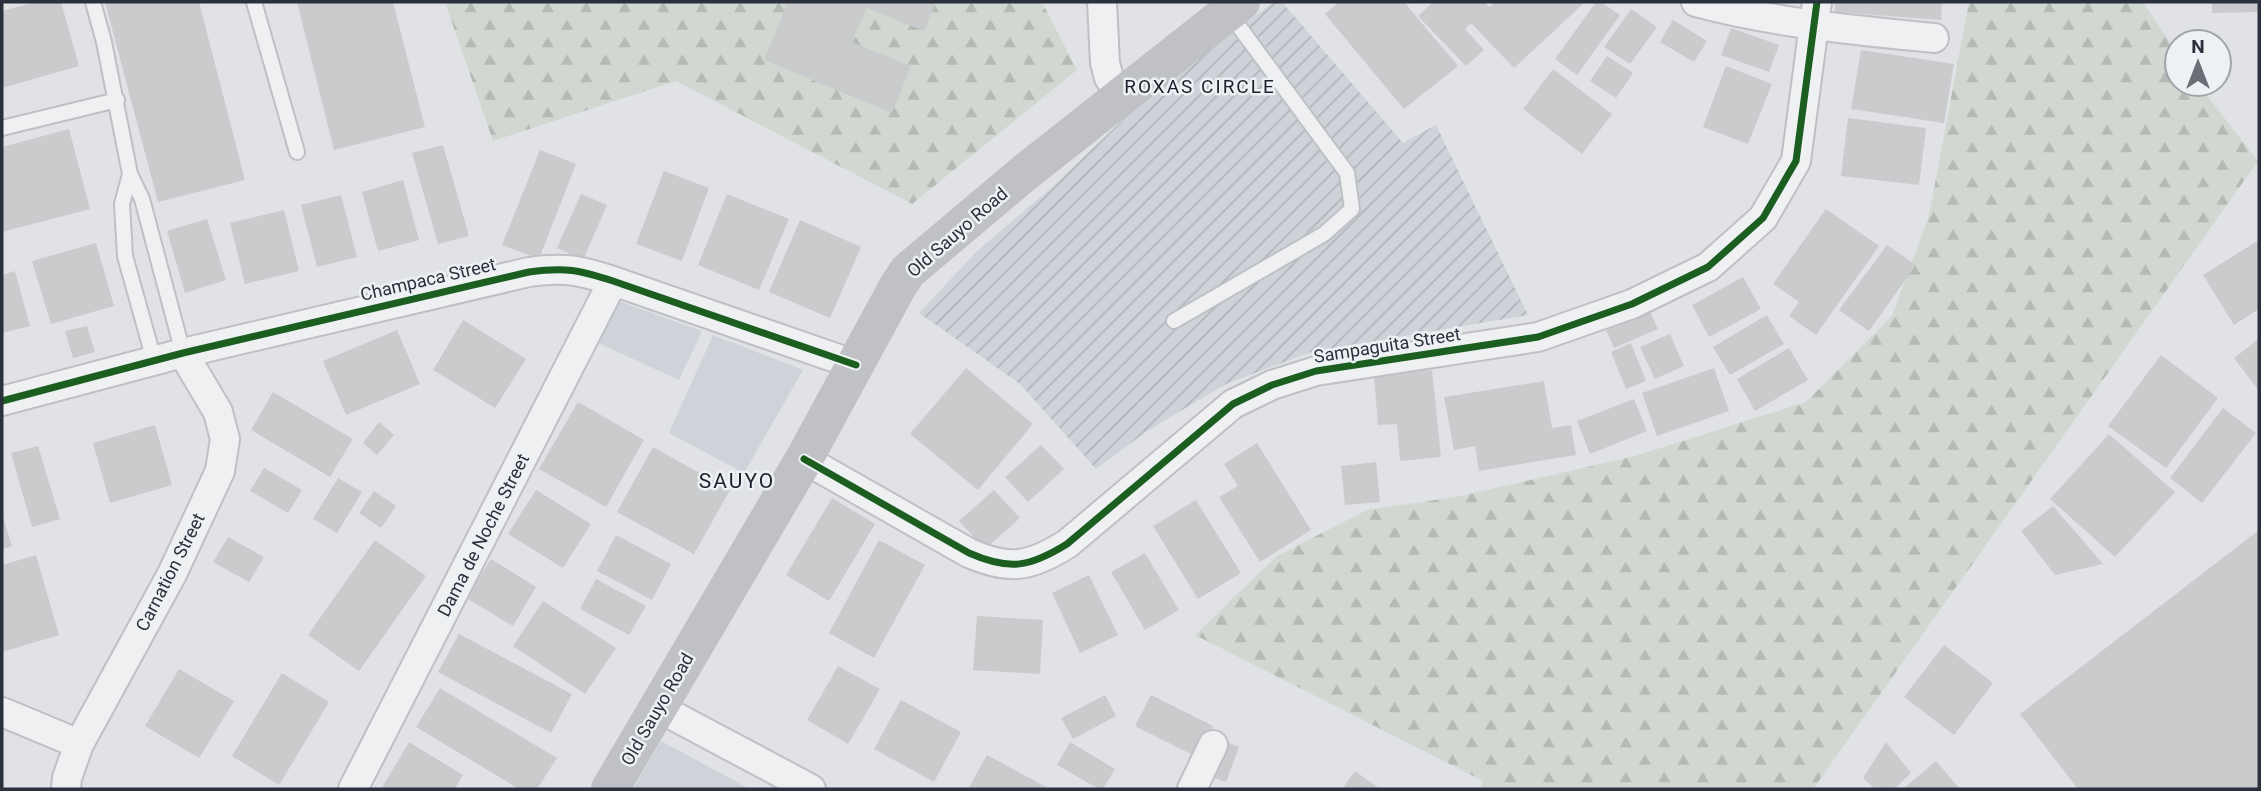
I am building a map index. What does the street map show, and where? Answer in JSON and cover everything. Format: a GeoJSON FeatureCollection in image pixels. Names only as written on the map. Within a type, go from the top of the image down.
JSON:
{"type":"FeatureCollection","features":[{"type":"Feature","properties":{"kind":"main road","name":"Old Sauyo Road"},"geometry":{"type":"LineString","coordinates":[[610,789],[804,459],[908,271],[1023,174],[1235,7]]}},
{"type":"Feature","properties":{"kind":"street"},"geometry":{"type":"LineString","coordinates":[[1102,2],[1105,63],[1109,78],[1123,97]]}},
{"type":"Feature","properties":{"kind":"street"},"geometry":{"type":"LineString","coordinates":[[1696,2],[1725,10],[1815,14],[1934,38]]}},
{"type":"Feature","properties":{"kind":"street","name":"Sampaguita Street"},"geometry":{"type":"LineString","coordinates":[[804,459],[969,553],[992,563],[1018,565],[1044,558],[1067,544],[1233,404],[1272,385],[1316,371],[1538,337],[1632,303],[1708,267],[1763,218],[1796,161],[1815,14]]}},
{"type":"Feature","properties":{"kind":"street","name":"Champaca Street"},"geometry":{"type":"LineString","coordinates":[[2,401],[183,353],[529,272],[552,269],[579,270],[856,365]]}},
{"type":"Feature","properties":{"kind":"street","name":"Dama de Noche Street"},"geometry":{"type":"LineString","coordinates":[[353,789],[613,281]]}},
{"type":"Feature","properties":{"kind":"street","name":"Carnation Street"},"geometry":{"type":"LineString","coordinates":[[66,789],[79,744],[172,574],[220,471],[225,439],[218,412],[183,353]]}},
{"type":"Feature","properties":{"kind":"street"},"geometry":{"type":"LineString","coordinates":[[657,707],[811,789]]}},
{"type":"Feature","properties":{"kind":"street"},"geometry":{"type":"LineString","coordinates":[[2,712],[79,744]]}},
{"type":"Feature","properties":{"kind":"street"},"geometry":{"type":"LineString","coordinates":[[1192,789],[1213,745]]}},
{"type":"Feature","properties":{"kind":"lane"},"geometry":{"type":"LineString","coordinates":[[93,2],[117,100],[130,174],[142,200],[183,353]]}},
{"type":"Feature","properties":{"kind":"lane"},"geometry":{"type":"LineString","coordinates":[[254,2],[297,152]]}},
{"type":"Feature","properties":{"kind":"lane"},"geometry":{"type":"LineString","coordinates":[[1174,321],[1324,234],[1352,209],[1347,173],[1235,7]]}},
{"type":"Feature","properties":{"kind":"lane"},"geometry":{"type":"LineString","coordinates":[[2,128],[117,100]]}},
{"type":"Feature","properties":{"kind":"lane"},"geometry":{"type":"LineString","coordinates":[[130,174],[122,204],[125,256],[154,360]]}},
{"type":"Feature","properties":{"kind":"shaded area"},"geometry":{"type":"Polygon","coordinates":[[[1274,2],[1282,2],[1403,143],[1436,125],[1528,315],[1311,352],[1226,384],[1147,431],[1096,469],[1020,384],[919,313],[977,251],[1050,189],[1152,92],[1274,2]]]}},
{"type":"Feature","properties":{"kind":"shaded area"},"geometry":{"type":"Polygon","coordinates":[[[618,301],[702,331],[679,380],[596,342],[618,301]]]}},
{"type":"Feature","properties":{"kind":"shaded area"},"geometry":{"type":"Polygon","coordinates":[[[713,335],[803,370],[744,473],[669,433],[713,335]]]}},
{"type":"Feature","properties":{"kind":"shaded area"},"geometry":{"type":"Polygon","coordinates":[[[661,741],[750,789],[633,789],[661,741]]]}},
{"type":"Feature","properties":{"kind":"green space"},"geometry":{"type":"Polygon","coordinates":[[[445,2],[1042,2],[1077,70],[912,204],[676,81],[493,141],[445,2]]]}},
{"type":"Feature","properties":{"kind":"green space"},"geometry":{"type":"Polygon","coordinates":[[[1969,2],[2143,2],[2163,32],[2163,98],[2209,98],[2258,161],[1813,789],[1480,789],[1483,781],[1195,635],[1277,556],[1367,510],[1456,497],[1635,456],[1806,402],[1892,316],[1929,216],[1969,2]]]}},
{"type":"Feature","properties":{"kind":"building"},"geometry":{"type":"Polygon","coordinates":[[[36,2],[61,2],[79,66],[2,88],[2,11],[36,2]]]}},
{"type":"Feature","properties":{"kind":"building"},"geometry":{"type":"Polygon","coordinates":[[[105,2],[199,2],[245,180],[158,202],[105,2]]]}},
{"type":"Feature","properties":{"kind":"building"},"geometry":{"type":"Polygon","coordinates":[[[297,2],[393,2],[425,127],[334,150],[297,2]]]}},
{"type":"Feature","properties":{"kind":"building"},"geometry":{"type":"Polygon","coordinates":[[[788,2],[936,2],[924,31],[867,8],[852,42],[911,66],[892,113],[764,60],[788,2]]]}},
{"type":"Feature","properties":{"kind":"building"},"geometry":{"type":"Polygon","coordinates":[[[1339,2],[1404,2],[1458,66],[1404,109],[1325,14],[1339,2]]]}},
{"type":"Feature","properties":{"kind":"building"},"geometry":{"type":"Polygon","coordinates":[[[1433,2],[1484,2],[1489,7],[1495,2],[1585,2],[1514,68],[1471,23],[1465,29],[1484,50],[1466,66],[1418,16],[1433,2]]]}},
{"type":"Feature","properties":{"kind":"building"},"geometry":{"type":"Polygon","coordinates":[[[1596,2],[1601,2],[1620,15],[1577,75],[1555,59],[1596,2]]]}},
{"type":"Feature","properties":{"kind":"building"},"geometry":{"type":"Polygon","coordinates":[[[1835,2],[1942,2],[1941,20],[1835,12],[1835,2]]]}},
{"type":"Feature","properties":{"kind":"building"},"geometry":{"type":"Polygon","coordinates":[[[2212,2],[2259,2],[2259,12],[2212,13],[2212,2]]]}},
{"type":"Feature","properties":{"kind":"building"},"geometry":{"type":"Polygon","coordinates":[[[1631,9],[1657,27],[1630,64],[1604,47],[1631,9]]]}},
{"type":"Feature","properties":{"kind":"building"},"geometry":{"type":"Polygon","coordinates":[[[1673,20],[1707,41],[1694,62],[1660,42],[1673,20]]]}},
{"type":"Feature","properties":{"kind":"building"},"geometry":{"type":"Polygon","coordinates":[[[1731,28],[1779,45],[1769,72],[1721,55],[1731,28]]]}},
{"type":"Feature","properties":{"kind":"building"},"geometry":{"type":"Polygon","coordinates":[[[1861,50],[1954,64],[1944,123],[1851,109],[1861,50]]]}},
{"type":"Feature","properties":{"kind":"building"},"geometry":{"type":"Polygon","coordinates":[[[1607,56],[1633,73],[1616,98],[1590,81],[1607,56]]]}},
{"type":"Feature","properties":{"kind":"building"},"geometry":{"type":"Polygon","coordinates":[[[1726,66],[1772,84],[1748,144],[1703,127],[1726,66]]]}},
{"type":"Feature","properties":{"kind":"building"},"geometry":{"type":"Polygon","coordinates":[[[1553,69],[1612,114],[1582,154],[1523,109],[1553,69]]]}},
{"type":"Feature","properties":{"kind":"building"},"geometry":{"type":"Polygon","coordinates":[[[1848,118],[1926,128],[1919,185],[1841,176],[1848,118]]]}},
{"type":"Feature","properties":{"kind":"building"},"geometry":{"type":"Polygon","coordinates":[[[69,129],[90,209],[2,232],[2,147],[69,129]]]}},
{"type":"Feature","properties":{"kind":"building"},"geometry":{"type":"Polygon","coordinates":[[[443,145],[469,236],[438,244],[412,153],[443,145]]]}},
{"type":"Feature","properties":{"kind":"building"},"geometry":{"type":"Polygon","coordinates":[[[540,150],[576,164],[539,259],[502,245],[540,150]]]}},
{"type":"Feature","properties":{"kind":"building"},"geometry":{"type":"Polygon","coordinates":[[[664,171],[709,188],[682,261],[636,244],[664,171]]]}},
{"type":"Feature","properties":{"kind":"building"},"geometry":{"type":"Polygon","coordinates":[[[403,180],[419,240],[378,251],[362,192],[403,180]]]}},
{"type":"Feature","properties":{"kind":"building"},"geometry":{"type":"Polygon","coordinates":[[[581,194],[607,205],[583,260],[557,248],[581,194]]]}},
{"type":"Feature","properties":{"kind":"building"},"geometry":{"type":"Polygon","coordinates":[[[727,194],[789,219],[759,290],[698,265],[727,194]]]}},
{"type":"Feature","properties":{"kind":"building"},"geometry":{"type":"Polygon","coordinates":[[[341,195],[357,257],[317,267],[301,205],[341,195]]]}},
{"type":"Feature","properties":{"kind":"building"},"geometry":{"type":"Polygon","coordinates":[[[1826,209],[1879,246],[1816,335],[1789,316],[1799,302],[1773,284],[1826,209]]]}},
{"type":"Feature","properties":{"kind":"building"},"geometry":{"type":"Polygon","coordinates":[[[284,210],[299,271],[245,284],[230,223],[284,210]]]}},
{"type":"Feature","properties":{"kind":"building"},"geometry":{"type":"Polygon","coordinates":[[[207,219],[226,280],[185,293],[167,231],[207,219]]]}},
{"type":"Feature","properties":{"kind":"building"},"geometry":{"type":"Polygon","coordinates":[[[800,220],[861,247],[830,318],[769,292],[800,220]]]}},
{"type":"Feature","properties":{"kind":"building"},"geometry":{"type":"Polygon","coordinates":[[[2259,240],[2259,309],[2234,325],[2203,275],[2259,240]]]}},
{"type":"Feature","properties":{"kind":"building"},"geometry":{"type":"Polygon","coordinates":[[[96,243],[114,306],[51,324],[32,261],[96,243]]]}},
{"type":"Feature","properties":{"kind":"building"},"geometry":{"type":"Polygon","coordinates":[[[1887,245],[1916,265],[1869,331],[1839,310],[1887,245]]]}},
{"type":"Feature","properties":{"kind":"building"},"geometry":{"type":"Polygon","coordinates":[[[15,271],[30,326],[2,333],[2,275],[15,271]]]}},
{"type":"Feature","properties":{"kind":"building"},"geometry":{"type":"Polygon","coordinates":[[[1743,277],[1761,309],[1709,337],[1692,305],[1743,277]]]}},
{"type":"Feature","properties":{"kind":"building"},"geometry":{"type":"Polygon","coordinates":[[[1650,311],[1658,329],[1614,348],[1606,330],[1650,311]]]}},
{"type":"Feature","properties":{"kind":"building"},"geometry":{"type":"Polygon","coordinates":[[[1767,315],[1784,344],[1730,375],[1713,347],[1767,315]]]}},
{"type":"Feature","properties":{"kind":"building"},"geometry":{"type":"Polygon","coordinates":[[[463,320],[526,359],[495,408],[433,370],[463,320]]]}},
{"type":"Feature","properties":{"kind":"building"},"geometry":{"type":"Polygon","coordinates":[[[87,326],[95,352],[73,358],[65,331],[87,326]]]}},
{"type":"Feature","properties":{"kind":"building"},"geometry":{"type":"Polygon","coordinates":[[[397,330],[420,384],[346,415],[323,361],[397,330]]]}},
{"type":"Feature","properties":{"kind":"building"},"geometry":{"type":"Polygon","coordinates":[[[1670,334],[1684,366],[1655,379],[1640,347],[1670,334]]]}},
{"type":"Feature","properties":{"kind":"building"},"geometry":{"type":"Polygon","coordinates":[[[2259,339],[2259,391],[2234,358],[2259,339]]]}},
{"type":"Feature","properties":{"kind":"building"},"geometry":{"type":"Polygon","coordinates":[[[1631,343],[1646,381],[1626,389],[1611,352],[1631,343]]]}},
{"type":"Feature","properties":{"kind":"building"},"geometry":{"type":"Polygon","coordinates":[[[1789,348],[1808,380],[1755,411],[1737,379],[1789,348]]]}},
{"type":"Feature","properties":{"kind":"building"},"geometry":{"type":"Polygon","coordinates":[[[2161,355],[2218,398],[2166,468],[2108,426],[2161,355]]]}},
{"type":"Feature","properties":{"kind":"building"},"geometry":{"type":"Polygon","coordinates":[[[966,368],[1033,424],[978,490],[910,434],[966,368]]]}},
{"type":"Feature","properties":{"kind":"building"},"geometry":{"type":"Polygon","coordinates":[[[1714,368],[1729,411],[1657,436],[1642,393],[1714,368]]]}},
{"type":"Feature","properties":{"kind":"building"},"geometry":{"type":"Polygon","coordinates":[[[1432,370],[1441,457],[1400,461],[1397,424],[1378,425],[1374,375],[1432,370]]]}},
{"type":"Feature","properties":{"kind":"building"},"geometry":{"type":"Polygon","coordinates":[[[1544,381],[1552,428],[1571,425],[1576,455],[1479,471],[1475,446],[1454,450],[1444,397],[1544,381]]]}},
{"type":"Feature","properties":{"kind":"building"},"geometry":{"type":"Polygon","coordinates":[[[273,392],[353,439],[330,477],[251,430],[273,392]]]}},
{"type":"Feature","properties":{"kind":"building"},"geometry":{"type":"Polygon","coordinates":[[[1634,399],[1647,431],[1590,454],[1577,421],[1634,399]]]}},
{"type":"Feature","properties":{"kind":"building"},"geometry":{"type":"Polygon","coordinates":[[[578,402],[644,440],[606,507],[539,469],[578,402]]]}},
{"type":"Feature","properties":{"kind":"building"},"geometry":{"type":"Polygon","coordinates":[[[2223,408],[2256,433],[2202,503],[2170,478],[2223,408]]]}},
{"type":"Feature","properties":{"kind":"building"},"geometry":{"type":"Polygon","coordinates":[[[379,422],[394,435],[377,455],[363,443],[379,422]]]}},
{"type":"Feature","properties":{"kind":"building"},"geometry":{"type":"Polygon","coordinates":[[[155,425],[172,485],[110,503],[93,443],[155,425]]]}},
{"type":"Feature","properties":{"kind":"building"},"geometry":{"type":"Polygon","coordinates":[[[2109,434],[2175,492],[2115,557],[2050,499],[2109,434]]]}},
{"type":"Feature","properties":{"kind":"building"},"geometry":{"type":"Polygon","coordinates":[[[1257,443],[1311,530],[1260,562],[1219,497],[1238,486],[1224,464],[1257,443]]]}},
{"type":"Feature","properties":{"kind":"building"},"geometry":{"type":"Polygon","coordinates":[[[1041,445],[1064,469],[1028,502],[1005,477],[1041,445]]]}},
{"type":"Feature","properties":{"kind":"building"},"geometry":{"type":"Polygon","coordinates":[[[38,446],[60,519],[32,527],[11,453],[38,446]]]}},
{"type":"Feature","properties":{"kind":"building"},"geometry":{"type":"Polygon","coordinates":[[[653,447],[730,490],[694,554],[617,512],[653,447]]]}},
{"type":"Feature","properties":{"kind":"building"},"geometry":{"type":"Polygon","coordinates":[[[1376,462],[1380,502],[1345,505],[1341,466],[1376,462]]]}},
{"type":"Feature","properties":{"kind":"building"},"geometry":{"type":"Polygon","coordinates":[[[264,468],[302,490],[288,513],[250,491],[264,468]]]}},
{"type":"Feature","properties":{"kind":"building"},"geometry":{"type":"Polygon","coordinates":[[[338,478],[362,492],[337,533],[313,519],[338,478]]]}},
{"type":"Feature","properties":{"kind":"building"},"geometry":{"type":"Polygon","coordinates":[[[536,490],[591,524],[563,568],[508,534],[536,490]]]}},
{"type":"Feature","properties":{"kind":"building"},"geometry":{"type":"Polygon","coordinates":[[[994,490],[1020,518],[985,549],[959,521],[994,490]]]}},
{"type":"Feature","properties":{"kind":"building"},"geometry":{"type":"Polygon","coordinates":[[[374,491],[396,506],[381,528],[359,513],[374,491]]]}},
{"type":"Feature","properties":{"kind":"building"},"geometry":{"type":"Polygon","coordinates":[[[832,498],[875,524],[829,601],[786,575],[832,498]]]}},
{"type":"Feature","properties":{"kind":"building"},"geometry":{"type":"Polygon","coordinates":[[[1196,500],[1241,573],[1198,599],[1153,526],[1196,500]]]}},
{"type":"Feature","properties":{"kind":"building"},"geometry":{"type":"Polygon","coordinates":[[[2053,506],[2103,564],[2055,575],[2021,531],[2053,506]]]}},
{"type":"Feature","properties":{"kind":"building"},"geometry":{"type":"Polygon","coordinates":[[[2,514],[12,546],[2,549],[2,514]]]}},
{"type":"Feature","properties":{"kind":"building"},"geometry":{"type":"Polygon","coordinates":[[[2259,530],[2259,789],[2078,789],[2020,714],[2259,530]]]}},
{"type":"Feature","properties":{"kind":"building"},"geometry":{"type":"Polygon","coordinates":[[[616,535],[671,564],[652,600],[597,571],[616,535]]]}},
{"type":"Feature","properties":{"kind":"building"},"geometry":{"type":"Polygon","coordinates":[[[228,537],[264,557],[249,582],[213,562],[228,537]]]}},
{"type":"Feature","properties":{"kind":"building"},"geometry":{"type":"Polygon","coordinates":[[[375,540],[426,576],[359,671],[308,635],[375,540]]]}},
{"type":"Feature","properties":{"kind":"building"},"geometry":{"type":"Polygon","coordinates":[[[879,540],[925,565],[874,658],[829,633],[879,540]]]}},
{"type":"Feature","properties":{"kind":"building"},"geometry":{"type":"Polygon","coordinates":[[[1145,553],[1179,610],[1145,630],[1111,572],[1145,553]]]}},
{"type":"Feature","properties":{"kind":"building"},"geometry":{"type":"Polygon","coordinates":[[[36,555],[59,635],[2,652],[2,565],[36,555]]]}},
{"type":"Feature","properties":{"kind":"building"},"geometry":{"type":"Polygon","coordinates":[[[491,559],[536,587],[513,626],[466,598],[491,559]]]}},
{"type":"Feature","properties":{"kind":"building"},"geometry":{"type":"Polygon","coordinates":[[[1089,575],[1118,635],[1080,653],[1052,593],[1089,575]]]}},
{"type":"Feature","properties":{"kind":"building"},"geometry":{"type":"Polygon","coordinates":[[[596,579],[646,606],[629,635],[580,609],[596,579]]]}},
{"type":"Feature","properties":{"kind":"building"},"geometry":{"type":"Polygon","coordinates":[[[543,601],[616,648],[585,694],[513,646],[543,601]]]}},
{"type":"Feature","properties":{"kind":"building"},"geometry":{"type":"Polygon","coordinates":[[[977,616],[1043,620],[1040,674],[973,670],[977,616]]]}},
{"type":"Feature","properties":{"kind":"building"},"geometry":{"type":"Polygon","coordinates":[[[459,634],[572,694],[551,733],[438,672],[459,634]]]}},
{"type":"Feature","properties":{"kind":"building"},"geometry":{"type":"Polygon","coordinates":[[[1944,645],[1993,683],[1954,735],[1904,697],[1944,645]]]}},
{"type":"Feature","properties":{"kind":"building"},"geometry":{"type":"Polygon","coordinates":[[[838,666],[880,689],[848,744],[807,720],[838,666]]]}},
{"type":"Feature","properties":{"kind":"building"},"geometry":{"type":"Polygon","coordinates":[[[179,669],[234,701],[199,758],[145,726],[179,669]]]}},
{"type":"Feature","properties":{"kind":"building"},"geometry":{"type":"Polygon","coordinates":[[[282,673],[329,702],[279,785],[232,756],[282,673]]]}},
{"type":"Feature","properties":{"kind":"building"},"geometry":{"type":"Polygon","coordinates":[[[440,688],[557,758],[537,789],[519,789],[416,727],[440,688]]]}},
{"type":"Feature","properties":{"kind":"building"},"geometry":{"type":"Polygon","coordinates":[[[1105,695],[1116,716],[1073,739],[1061,718],[1105,695]]]}},
{"type":"Feature","properties":{"kind":"building"},"geometry":{"type":"Polygon","coordinates":[[[1151,695],[1213,726],[1197,757],[1135,726],[1151,695]]]}},
{"type":"Feature","properties":{"kind":"building"},"geometry":{"type":"Polygon","coordinates":[[[901,700],[961,732],[934,782],[874,749],[901,700]]]}},
{"type":"Feature","properties":{"kind":"building"},"geometry":{"type":"Polygon","coordinates":[[[1218,739],[1239,747],[1226,782],[1205,774],[1218,739]]]}},
{"type":"Feature","properties":{"kind":"building"},"geometry":{"type":"Polygon","coordinates":[[[409,742],[463,775],[455,789],[381,789],[409,742]]]}},
{"type":"Feature","properties":{"kind":"building"},"geometry":{"type":"Polygon","coordinates":[[[1070,742],[1115,769],[1103,789],[1057,765],[1070,742]]]}},
{"type":"Feature","properties":{"kind":"building"},"geometry":{"type":"Polygon","coordinates":[[[1886,742],[1911,773],[1894,789],[1875,789],[1863,778],[1886,742]]]}},
{"type":"Feature","properties":{"kind":"building"},"geometry":{"type":"Polygon","coordinates":[[[987,755],[1050,789],[968,789],[987,755]]]}},
{"type":"Feature","properties":{"kind":"building"},"geometry":{"type":"Polygon","coordinates":[[[1936,761],[1960,789],[1903,789],[1936,761]]]}},
{"type":"Feature","properties":{"kind":"building"},"geometry":{"type":"Polygon","coordinates":[[[1355,771],[1380,789],[1342,789],[1355,771]]]}},
{"type":"Feature","properties":{"kind":"cycle path"},"geometry":{"type":"LineString","coordinates":[[804,459],[969,553],[1008,564],[1031,562],[1067,544],[1233,404],[1272,385],[1316,371],[1538,337],[1632,304],[1708,267],[1763,218],[1796,161],[1817,2]]}},
{"type":"Feature","properties":{"kind":"cycle path"},"geometry":{"type":"LineString","coordinates":[[2,401],[183,353],[529,272],[553,270],[572,270],[601,277],[856,365]]}},
{"type":"Feature","properties":{"kind":"district","name":"ROXAS CIRCLE"},"geometry":{"type":"Point","coordinates":[1200,86]}},
{"type":"Feature","properties":{"kind":"district","name":"SAUYO"},"geometry":{"type":"Point","coordinates":[737,481]}}]}
